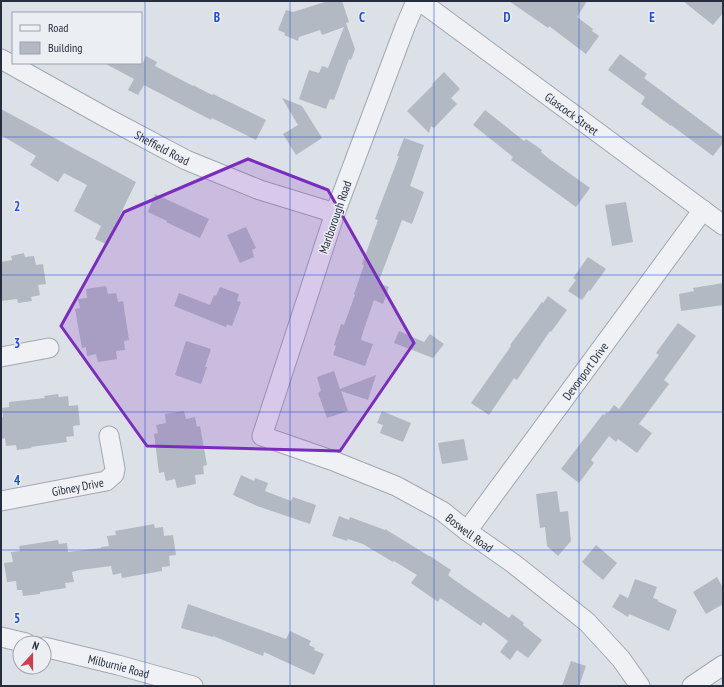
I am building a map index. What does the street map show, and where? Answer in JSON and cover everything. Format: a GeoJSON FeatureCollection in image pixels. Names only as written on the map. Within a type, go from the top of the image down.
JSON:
{"type":"FeatureCollection","features":[{"type":"Feature","properties":{"kind":"street","name":"Marlborough Road"},"geometry":{"type":"LineString","coordinates":[[262,436],[335,213],[405,26],[416,1]]}},
{"type":"Feature","properties":{"kind":"street","name":"Glascock Street"},"geometry":{"type":"LineString","coordinates":[[420,1],[723,225]]}},
{"type":"Feature","properties":{"kind":"street","name":"Sheffield Road"},"geometry":{"type":"LineString","coordinates":[[1,59],[186,160],[260,190],[335,213]]}},
{"type":"Feature","properties":{"kind":"street","name":"Devonport Drive"},"geometry":{"type":"LineString","coordinates":[[467,531],[703,210]]}},
{"type":"Feature","properties":{"kind":"street"},"geometry":{"type":"LineString","coordinates":[[1,357],[49,348]]}},
{"type":"Feature","properties":{"kind":"street","name":"Gibney Drive"},"geometry":{"type":"LineString","coordinates":[[1,501],[106,481],[114,474],[115,469],[109,436]]}},
{"type":"Feature","properties":{"kind":"street","name":"Boswell Road"},"geometry":{"type":"LineString","coordinates":[[262,436],[331,460],[396,486],[442,511],[467,531],[514,564],[587,622],[621,659],[640,686]]}},
{"type":"Feature","properties":{"kind":"street"},"geometry":{"type":"LineString","coordinates":[[1,637],[12,640]]}},
{"type":"Feature","properties":{"kind":"street","name":"Milburnie Road"},"geometry":{"type":"LineString","coordinates":[[52,649],[118,665],[193,686]]}},
{"type":"Feature","properties":{"kind":"street"},"geometry":{"type":"LineString","coordinates":[[692,686],[723,665]]}},
{"type":"Feature","properties":{"kind":"highlighted area"},"geometry":{"type":"Polygon","coordinates":[[[248,159],[328,190],[414,343],[340,451],[147,446],[61,326],[124,212],[248,159]]]}},
{"type":"Feature","properties":{"kind":"building"},"geometry":{"type":"Polygon","coordinates":[[[328,1],[342,1],[349,22],[346,23],[355,49],[351,60],[349,59],[334,100],[330,99],[326,109],[299,99],[309,70],[319,73],[322,66],[328,68],[344,27],[322,35],[320,30],[299,37],[298,41],[284,35],[285,33],[278,30],[286,10],[293,12],[328,1]]]}},
{"type":"Feature","properties":{"kind":"building"},"geometry":{"type":"Polygon","coordinates":[[[509,1],[587,1],[577,17],[593,29],[592,31],[599,36],[586,54],[549,26],[548,28],[509,1]]]}},
{"type":"Feature","properties":{"kind":"building"},"geometry":{"type":"Polygon","coordinates":[[[683,1],[723,1],[723,13],[713,25],[683,1]]]}},
{"type":"Feature","properties":{"kind":"building"},"geometry":{"type":"Polygon","coordinates":[[[620,54],[647,74],[644,78],[723,137],[723,143],[713,156],[641,104],[645,97],[608,70],[620,54]]]}},
{"type":"Feature","properties":{"kind":"building"},"geometry":{"type":"Polygon","coordinates":[[[146,56],[157,62],[155,66],[193,86],[266,120],[256,140],[212,118],[211,120],[144,85],[138,95],[128,90],[134,79],[106,64],[143,63],[146,56]]]}},
{"type":"Feature","properties":{"kind":"building"},"geometry":{"type":"Polygon","coordinates":[[[444,72],[460,89],[451,98],[457,104],[434,128],[431,126],[429,133],[407,111],[444,72]]]}},
{"type":"Feature","properties":{"kind":"building"},"geometry":{"type":"Polygon","coordinates":[[[282,98],[302,106],[322,138],[296,155],[283,134],[298,125],[282,98]]]}},
{"type":"Feature","properties":{"kind":"building"},"geometry":{"type":"Polygon","coordinates":[[[1,109],[136,182],[106,244],[95,239],[101,226],[74,211],[87,185],[64,173],[58,182],[30,165],[36,156],[1,135],[1,109]]]}},
{"type":"Feature","properties":{"kind":"building"},"geometry":{"type":"Polygon","coordinates":[[[485,110],[524,141],[526,139],[542,150],[541,152],[548,158],[590,188],[576,207],[511,160],[513,157],[473,125],[485,110]]]}},
{"type":"Feature","properties":{"kind":"building"},"geometry":{"type":"Polygon","coordinates":[[[404,138],[424,145],[410,186],[424,192],[412,224],[402,220],[378,283],[389,287],[383,304],[374,300],[363,332],[361,340],[373,344],[365,366],[333,355],[336,346],[334,345],[341,324],[344,325],[355,295],[354,294],[364,265],[362,264],[378,220],[375,219],[399,156],[397,156],[404,138]]]}},
{"type":"Feature","properties":{"kind":"building"},"geometry":{"type":"Polygon","coordinates":[[[155,194],[209,219],[200,238],[148,212],[155,194]]]}},
{"type":"Feature","properties":{"kind":"building"},"geometry":{"type":"Polygon","coordinates":[[[626,202],[633,242],[612,246],[605,205],[626,202]]]}},
{"type":"Feature","properties":{"kind":"building"},"geometry":{"type":"Polygon","coordinates":[[[246,227],[256,248],[252,250],[254,257],[240,263],[227,235],[246,227]]]}},
{"type":"Feature","properties":{"kind":"building"},"geometry":{"type":"Polygon","coordinates":[[[24,253],[25,257],[34,256],[36,265],[43,264],[46,284],[38,285],[40,295],[31,297],[32,301],[18,303],[17,299],[1,301],[1,262],[12,260],[11,256],[24,253]]]}},
{"type":"Feature","properties":{"kind":"building"},"geometry":{"type":"Polygon","coordinates":[[[588,257],[606,269],[582,300],[568,291],[576,280],[573,278],[588,257]]]}},
{"type":"Feature","properties":{"kind":"building"},"geometry":{"type":"Polygon","coordinates":[[[723,283],[723,305],[681,311],[679,294],[694,291],[693,288],[723,283]]]}},
{"type":"Feature","properties":{"kind":"building"},"geometry":{"type":"Polygon","coordinates":[[[106,286],[108,294],[116,293],[118,302],[123,301],[129,340],[124,341],[125,350],[116,351],[117,359],[98,362],[96,354],[87,356],[86,347],[82,348],[75,309],[80,308],[78,299],[87,298],[86,289],[106,286]]]}},
{"type":"Feature","properties":{"kind":"building"},"geometry":{"type":"Polygon","coordinates":[[[220,287],[239,294],[237,301],[241,302],[232,326],[227,324],[226,327],[174,306],[179,293],[210,305],[214,295],[216,296],[220,287]]]}},
{"type":"Feature","properties":{"kind":"building"},"geometry":{"type":"Polygon","coordinates":[[[548,296],[567,310],[551,332],[550,331],[517,380],[514,378],[489,415],[471,403],[511,346],[510,345],[548,296]]]}},
{"type":"Feature","properties":{"kind":"building"},"geometry":{"type":"Polygon","coordinates":[[[678,323],[696,336],[664,380],[669,384],[639,424],[652,433],[637,453],[618,439],[616,442],[609,436],[591,460],[594,463],[579,483],[561,469],[603,414],[608,413],[614,405],[619,409],[659,355],[656,353],[678,323]]]}},
{"type":"Feature","properties":{"kind":"building"},"geometry":{"type":"Polygon","coordinates":[[[399,331],[424,342],[430,334],[444,344],[433,358],[394,343],[399,331]]]}},
{"type":"Feature","properties":{"kind":"building"},"geometry":{"type":"Polygon","coordinates":[[[186,341],[211,349],[201,384],[175,375],[186,341]]]}},
{"type":"Feature","properties":{"kind":"building"},"geometry":{"type":"Polygon","coordinates":[[[334,371],[340,389],[376,375],[368,400],[341,391],[348,411],[327,418],[318,393],[321,391],[317,377],[334,371]]]}},
{"type":"Feature","properties":{"kind":"building"},"geometry":{"type":"Polygon","coordinates":[[[58,394],[59,397],[68,396],[69,406],[78,405],[80,425],[73,426],[74,436],[66,437],[67,442],[31,447],[32,448],[17,450],[16,445],[6,446],[5,438],[1,439],[1,418],[3,417],[2,408],[9,407],[9,402],[45,398],[44,396],[58,394]]]}},
{"type":"Feature","properties":{"kind":"building"},"geometry":{"type":"Polygon","coordinates":[[[184,411],[186,419],[195,417],[197,427],[200,426],[207,465],[203,466],[204,474],[195,475],[196,484],[177,488],[175,479],[166,481],[164,472],[159,473],[154,434],[158,433],[156,425],[166,423],[165,414],[184,411]]]}},
{"type":"Feature","properties":{"kind":"building"},"geometry":{"type":"Polygon","coordinates":[[[382,411],[411,423],[403,442],[380,433],[383,425],[377,423],[382,411]]]}},
{"type":"Feature","properties":{"kind":"building"},"geometry":{"type":"Polygon","coordinates":[[[464,439],[468,460],[442,464],[438,443],[464,439]]]}},
{"type":"Feature","properties":{"kind":"building"},"geometry":{"type":"Polygon","coordinates":[[[241,475],[254,481],[255,478],[268,483],[265,491],[291,501],[293,497],[316,505],[310,524],[257,506],[233,495],[241,475]]]}},
{"type":"Feature","properties":{"kind":"building"},"geometry":{"type":"Polygon","coordinates":[[[557,491],[560,512],[568,511],[571,541],[558,556],[547,546],[545,527],[540,528],[536,494],[557,491]]]}},
{"type":"Feature","properties":{"kind":"building"},"geometry":{"type":"Polygon","coordinates":[[[339,516],[349,520],[350,517],[385,529],[430,556],[451,570],[448,575],[453,579],[509,618],[512,614],[542,640],[528,658],[517,650],[510,660],[500,652],[508,641],[483,622],[481,626],[440,598],[438,602],[411,583],[417,575],[363,544],[332,536],[339,516]]]}},
{"type":"Feature","properties":{"kind":"building"},"geometry":{"type":"Polygon","coordinates":[[[154,524],[155,528],[163,527],[164,536],[173,535],[176,555],[169,556],[170,566],[162,567],[162,571],[122,578],[121,573],[113,575],[111,566],[80,570],[72,572],[74,582],[65,583],[66,588],[23,596],[22,590],[17,590],[16,581],[7,582],[4,563],[13,562],[11,552],[20,551],[19,546],[58,540],[59,544],[67,543],[68,552],[101,548],[109,546],[107,536],[116,535],[115,531],[154,524]]]}},
{"type":"Feature","properties":{"kind":"building"},"geometry":{"type":"Polygon","coordinates":[[[596,545],[617,563],[603,580],[582,562],[596,545]]]}},
{"type":"Feature","properties":{"kind":"building"},"geometry":{"type":"Polygon","coordinates":[[[717,577],[723,588],[723,604],[706,614],[693,592],[717,577]]]}},
{"type":"Feature","properties":{"kind":"building"},"geometry":{"type":"Polygon","coordinates":[[[635,579],[657,587],[653,598],[677,610],[669,631],[629,614],[628,617],[612,607],[620,594],[628,598],[635,579]]]}},
{"type":"Feature","properties":{"kind":"building"},"geometry":{"type":"Polygon","coordinates":[[[188,604],[286,639],[290,631],[311,641],[309,645],[315,648],[314,650],[324,654],[314,675],[264,652],[263,656],[213,636],[181,628],[188,604]]]}},
{"type":"Feature","properties":{"kind":"building"},"geometry":{"type":"Polygon","coordinates":[[[571,661],[586,666],[579,686],[562,686],[571,661]]]}}]}
